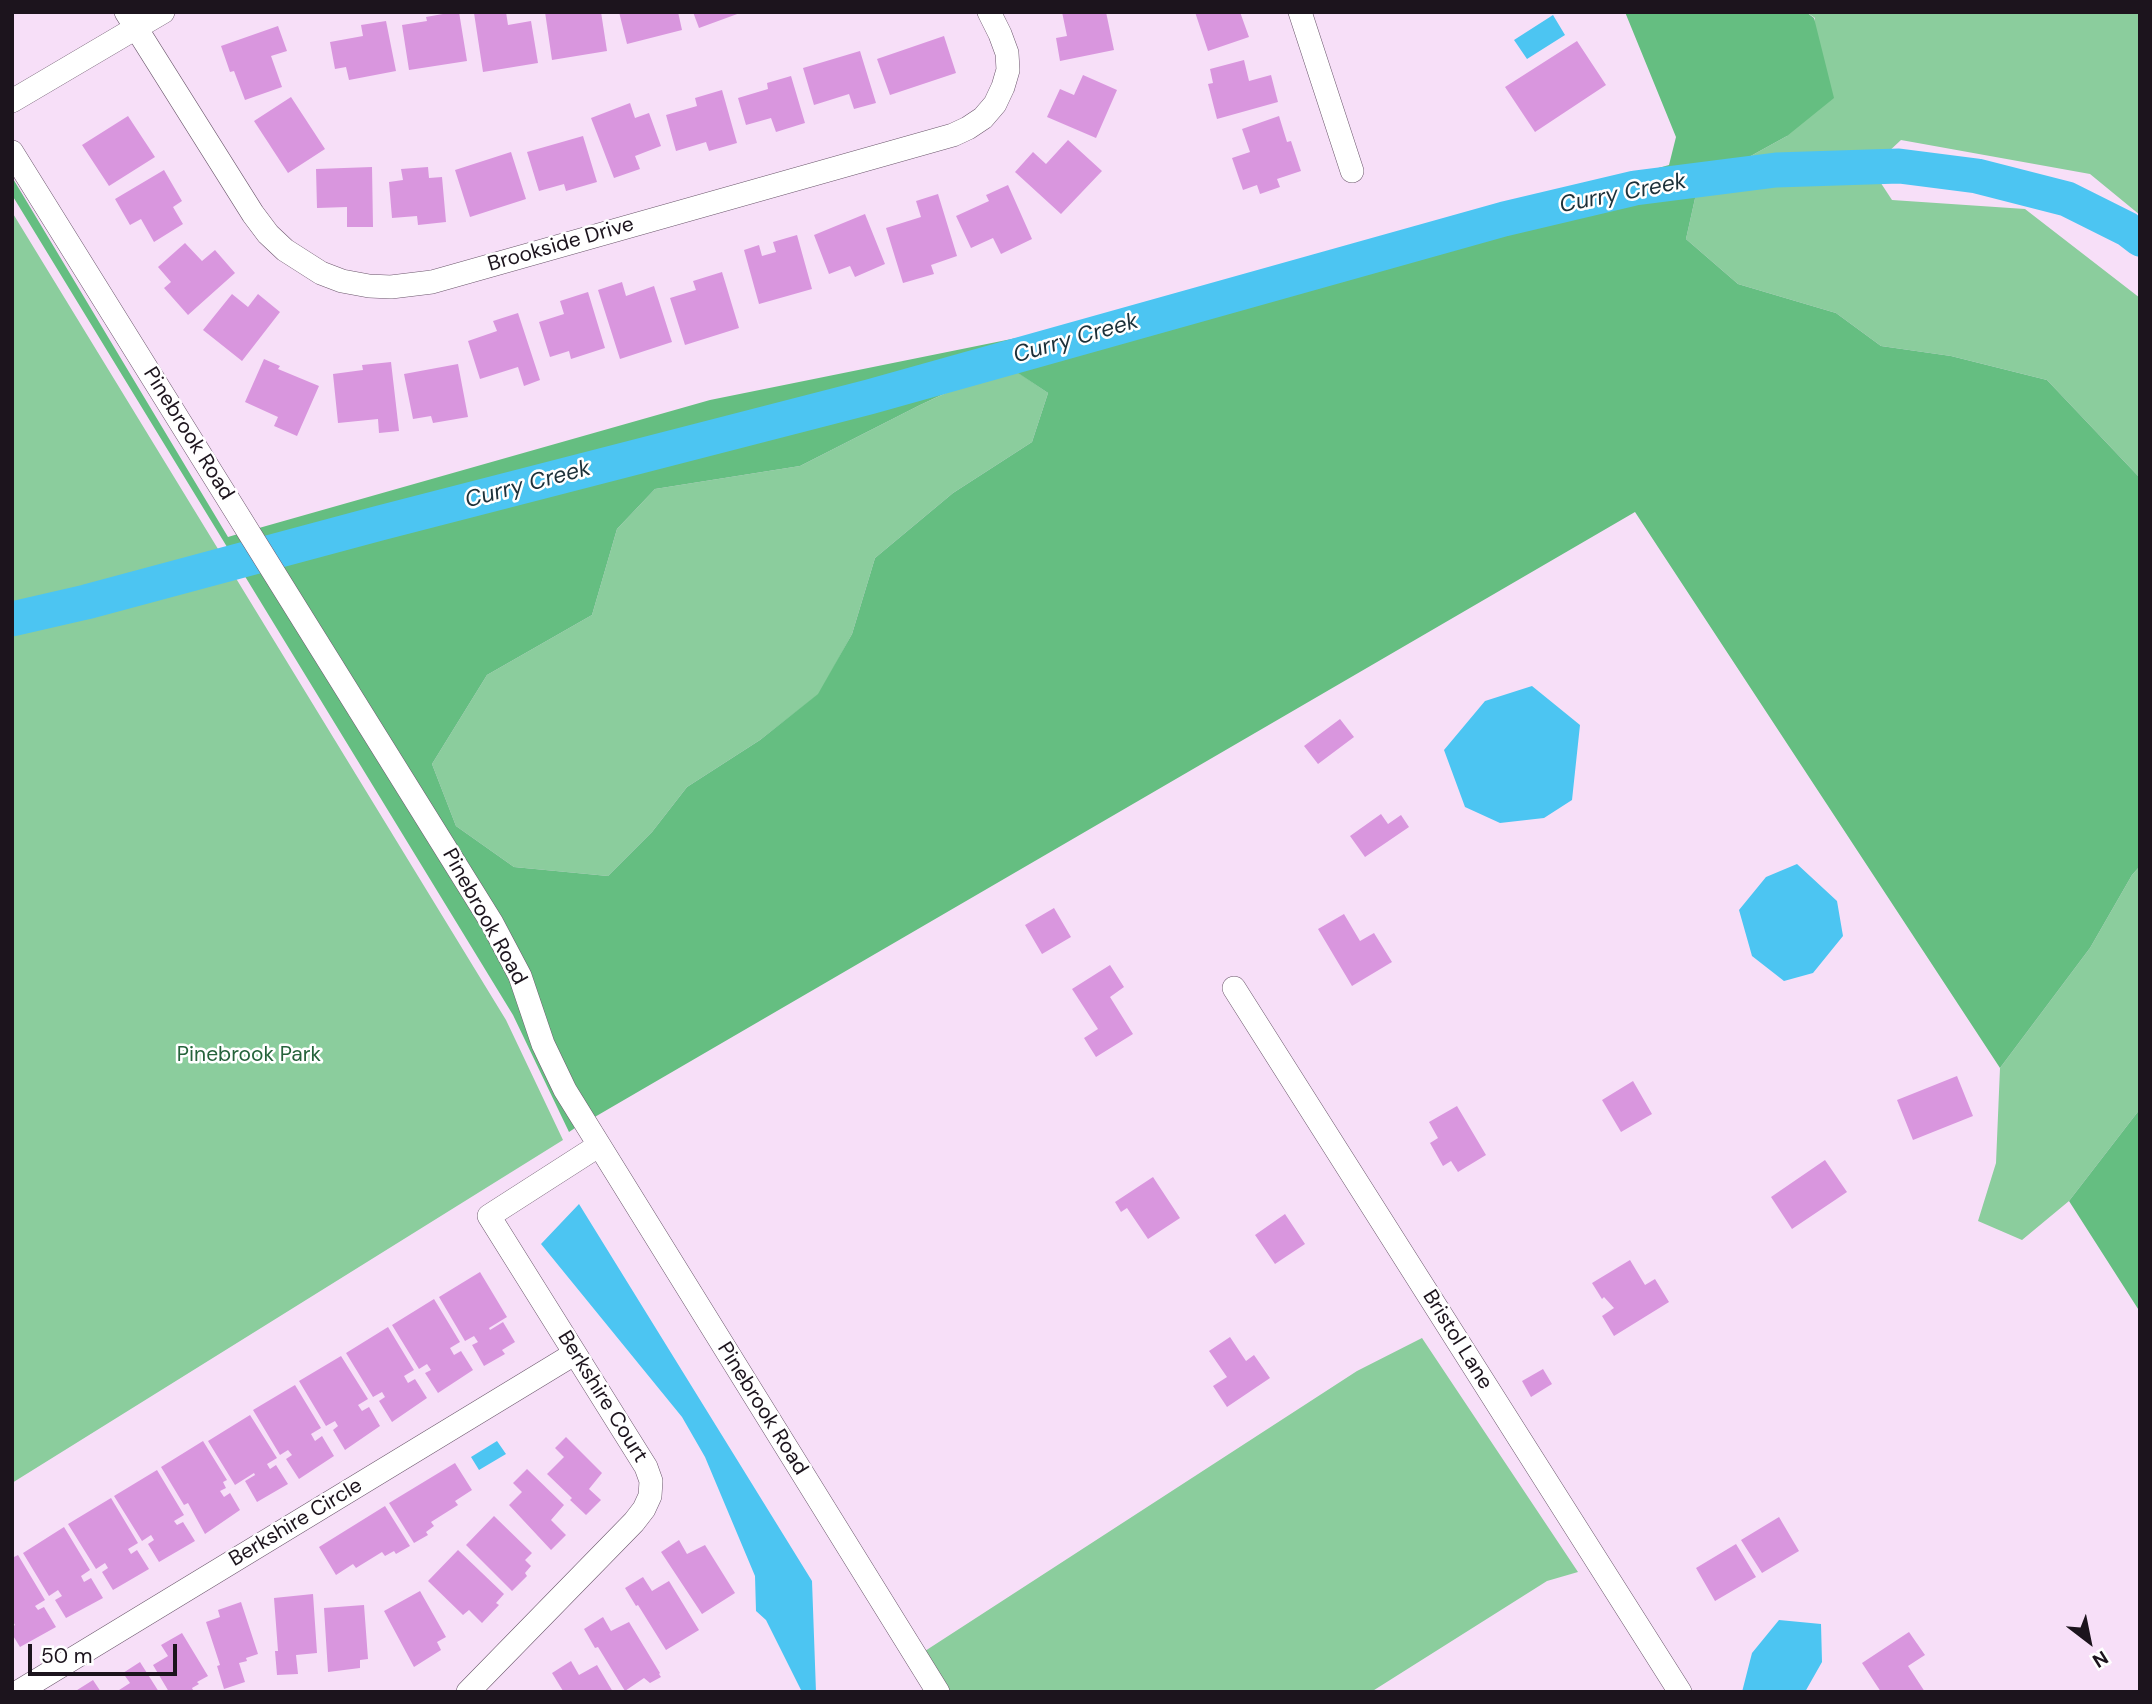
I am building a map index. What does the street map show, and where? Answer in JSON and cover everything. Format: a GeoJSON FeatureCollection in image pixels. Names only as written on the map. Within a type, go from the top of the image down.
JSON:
{"type":"FeatureCollection","features":[{"type":"Feature","properties":{"kind":"street"},"geometry":{"type":"LineString","coordinates":[[12,101],[131,20],[163,12]]}},
{"type":"Feature","properties":{"kind":"street","name":"Brookside Drive"},"geometry":{"type":"LineString","coordinates":[[131,20],[253,214],[268,233],[285,250],[321,273],[342,281],[391,287],[432,282],[953,135],[983,118],[995,104],[1008,70],[1007,53],[989,12]]}},
{"type":"Feature","properties":{"kind":"street"},"geometry":{"type":"LineString","coordinates":[[1300,12],[1352,171]]}},
{"type":"Feature","properties":{"kind":"street","name":"Pinebrook Road"},"geometry":{"type":"LineString","coordinates":[[12,152],[503,942],[520,976],[552,1066],[598,1146],[938,1692]]}},
{"type":"Feature","properties":{"kind":"street","name":"Bristol Lane"},"geometry":{"type":"LineString","coordinates":[[1234,988],[1680,1692]]}},
{"type":"Feature","properties":{"kind":"street","name":"Berkshire Court"},"geometry":{"type":"LineString","coordinates":[[468,1692],[634,1522],[650,1496],[651,1481],[646,1467],[489,1216],[598,1146]]}},
{"type":"Feature","properties":{"kind":"street","name":"Berkshire Circle"},"geometry":{"type":"LineString","coordinates":[[19,1692],[574,1354]]}},
{"type":"Feature","properties":{"kind":"green space"},"geometry":{"type":"Polygon","coordinates":[[[1625,12],[1806,12],[1814,18],[1834,98],[1787,136],[1698,185],[1686,239],[1738,284],[1836,313],[1881,346],[1951,356],[2047,380],[2140,478],[2140,866],[2132,875],[2090,948],[2000,1068],[1635,512],[593,1118],[259,528],[710,400],[1135,314],[1669,165],[1676,137],[1625,12]],[[1006,365],[800,466],[655,489],[617,529],[592,615],[487,675],[432,764],[456,826],[514,867],[608,876],[652,832],[687,787],[760,740],[818,694],[852,634],[875,558],[953,493],[1032,442],[1048,393],[1006,365]]]}},
{"type":"Feature","properties":{"kind":"green space"},"geometry":{"type":"Polygon","coordinates":[[[1806,12],[2140,12],[2140,215],[2090,174],[1901,140],[1871,168],[1892,200],[2025,209],[2140,298],[2140,478],[2047,380],[1951,356],[1881,346],[1836,313],[1738,284],[1686,239],[1698,185],[1787,136],[1815,18],[1806,12]]]}},
{"type":"Feature","properties":{"kind":"green space"},"geometry":{"type":"Polygon","coordinates":[[[12,177],[228,537],[238,534],[494,947],[575,1128],[569,1132],[513,1015],[12,195],[12,177]]]}},
{"type":"Feature","properties":{"kind":"green space","name":"Pinebrook Park"},"geometry":{"type":"Polygon","coordinates":[[[12,212],[506,1020],[563,1140],[12,1483],[12,212]]]}},
{"type":"Feature","properties":{"kind":"green space"},"geometry":{"type":"Polygon","coordinates":[[[1007,365],[1048,393],[1032,442],[953,493],[875,558],[852,634],[819,694],[760,740],[687,787],[652,832],[608,876],[514,867],[456,826],[432,764],[487,675],[592,615],[617,529],[655,489],[800,466],[920,405],[1007,365]]]}},
{"type":"Feature","properties":{"kind":"green space"},"geometry":{"type":"Polygon","coordinates":[[[2140,866],[2140,1109],[2069,1201],[2022,1240],[1978,1221],[1996,1163],[2000,1068],[2090,948],[2132,875],[2140,866]]]}},
{"type":"Feature","properties":{"kind":"green space"},"geometry":{"type":"Polygon","coordinates":[[[2140,1109],[2140,1312],[2069,1201],[2140,1109]]]}},
{"type":"Feature","properties":{"kind":"green space"},"geometry":{"type":"Polygon","coordinates":[[[1422,1338],[1578,1572],[1547,1581],[1371,1692],[950,1692],[925,1651],[1357,1371],[1422,1338]]]}},
{"type":"Feature","properties":{"kind":"water"},"geometry":{"type":"Polygon","coordinates":[[[1553,15],[1565,35],[1527,59],[1514,40],[1553,15]]]}},
{"type":"Feature","properties":{"kind":"water"},"geometry":{"type":"Polygon","coordinates":[[[1532,686],[1580,725],[1572,800],[1544,818],[1500,823],[1465,807],[1444,750],[1485,701],[1532,686]]]}},
{"type":"Feature","properties":{"kind":"water"},"geometry":{"type":"Polygon","coordinates":[[[1797,864],[1837,901],[1843,936],[1813,973],[1784,981],[1752,956],[1739,910],[1766,877],[1797,864]]]}},
{"type":"Feature","properties":{"kind":"water"},"geometry":{"type":"Polygon","coordinates":[[[579,1204],[812,1581],[816,1692],[802,1692],[766,1620],[756,1611],[755,1576],[705,1457],[682,1417],[541,1244],[579,1204]]]}},
{"type":"Feature","properties":{"kind":"water"},"geometry":{"type":"Polygon","coordinates":[[[497,1441],[506,1454],[479,1470],[471,1457],[497,1441]]]}},
{"type":"Feature","properties":{"kind":"water"},"geometry":{"type":"Polygon","coordinates":[[[1779,1620],[1821,1624],[1822,1662],[1805,1692],[1742,1692],[1752,1653],[1779,1620]]]}},
{"type":"Feature","properties":{"kind":"building"},"geometry":{"type":"Polygon","coordinates":[[[459,12],[467,61],[409,70],[402,25],[427,21],[426,17],[459,12]]]}},
{"type":"Feature","properties":{"kind":"building"},"geometry":{"type":"Polygon","coordinates":[[[506,12],[508,25],[531,21],[538,63],[483,72],[474,13],[506,12]]]}},
{"type":"Feature","properties":{"kind":"building"},"geometry":{"type":"Polygon","coordinates":[[[545,12],[601,12],[607,51],[552,60],[545,12]]]}},
{"type":"Feature","properties":{"kind":"building"},"geometry":{"type":"Polygon","coordinates":[[[619,12],[678,12],[682,30],[627,44],[619,12]]]}},
{"type":"Feature","properties":{"kind":"building"},"geometry":{"type":"Polygon","coordinates":[[[693,12],[740,12],[740,13],[699,28],[693,12]]]}},
{"type":"Feature","properties":{"kind":"building"},"geometry":{"type":"Polygon","coordinates":[[[1062,12],[1106,12],[1114,50],[1060,61],[1056,38],[1067,36],[1062,12]]]}},
{"type":"Feature","properties":{"kind":"building"},"geometry":{"type":"Polygon","coordinates":[[[1195,12],[1240,12],[1249,37],[1208,51],[1195,12]]]}},
{"type":"Feature","properties":{"kind":"building"},"geometry":{"type":"Polygon","coordinates":[[[386,21],[396,71],[349,80],[346,67],[335,69],[330,42],[363,36],[361,25],[386,21]]]}},
{"type":"Feature","properties":{"kind":"building"},"geometry":{"type":"Polygon","coordinates":[[[278,26],[287,51],[271,56],[282,87],[245,100],[234,71],[230,72],[221,46],[278,26]]]}},
{"type":"Feature","properties":{"kind":"building"},"geometry":{"type":"Polygon","coordinates":[[[944,36],[956,73],[890,95],[877,59],[944,36]]]}},
{"type":"Feature","properties":{"kind":"building"},"geometry":{"type":"Polygon","coordinates":[[[1577,41],[1606,85],[1535,132],[1505,87],[1577,41]]]}},
{"type":"Feature","properties":{"kind":"building"},"geometry":{"type":"Polygon","coordinates":[[[860,51],[876,103],[854,109],[849,94],[814,105],[803,68],[860,51]]]}},
{"type":"Feature","properties":{"kind":"building"},"geometry":{"type":"Polygon","coordinates":[[[1244,60],[1249,81],[1271,75],[1278,102],[1217,119],[1208,84],[1213,83],[1210,69],[1244,60]]]}},
{"type":"Feature","properties":{"kind":"building"},"geometry":{"type":"Polygon","coordinates":[[[1083,75],[1117,90],[1096,138],[1047,117],[1060,89],[1074,95],[1083,75]]]}},
{"type":"Feature","properties":{"kind":"building"},"geometry":{"type":"Polygon","coordinates":[[[791,76],[805,123],[776,132],[771,118],[746,125],[738,98],[768,89],[767,83],[791,76]]]}},
{"type":"Feature","properties":{"kind":"building"},"geometry":{"type":"Polygon","coordinates":[[[722,90],[737,143],[709,151],[706,142],[676,151],[666,115],[697,106],[695,98],[722,90]]]}},
{"type":"Feature","properties":{"kind":"building"},"geometry":{"type":"Polygon","coordinates":[[[291,97],[325,149],[288,173],[254,121],[291,97]]]}},
{"type":"Feature","properties":{"kind":"building"},"geometry":{"type":"Polygon","coordinates":[[[630,103],[635,118],[649,113],[661,146],[635,156],[640,169],[614,178],[591,118],[630,103]]]}},
{"type":"Feature","properties":{"kind":"building"},"geometry":{"type":"Polygon","coordinates":[[[128,116],[155,157],[109,186],[82,145],[128,116]]]}},
{"type":"Feature","properties":{"kind":"building"},"geometry":{"type":"Polygon","coordinates":[[[1279,116],[1287,142],[1291,141],[1301,171],[1277,179],[1280,187],[1260,194],[1257,185],[1243,190],[1232,158],[1250,152],[1242,129],[1279,116]]]}},
{"type":"Feature","properties":{"kind":"building"},"geometry":{"type":"Polygon","coordinates":[[[583,136],[597,182],[566,191],[564,184],[539,191],[527,152],[583,136]]]}},
{"type":"Feature","properties":{"kind":"building"},"geometry":{"type":"Polygon","coordinates":[[[1068,140],[1102,171],[1061,214],[1015,172],[1033,152],[1046,164],[1068,140]]]}},
{"type":"Feature","properties":{"kind":"building"},"geometry":{"type":"Polygon","coordinates":[[[511,152],[526,199],[470,217],[455,170],[511,152]]]}},
{"type":"Feature","properties":{"kind":"building"},"geometry":{"type":"Polygon","coordinates":[[[372,167],[373,227],[347,227],[347,207],[317,208],[316,169],[372,167]]]}},
{"type":"Feature","properties":{"kind":"building"},"geometry":{"type":"Polygon","coordinates":[[[428,167],[429,178],[442,177],[446,222],[418,225],[417,216],[392,218],[389,182],[403,180],[401,169],[428,167]]]}},
{"type":"Feature","properties":{"kind":"building"},"geometry":{"type":"Polygon","coordinates":[[[164,170],[182,201],[173,207],[183,224],[154,242],[141,219],[130,225],[115,199],[164,170]]]}},
{"type":"Feature","properties":{"kind":"building"},"geometry":{"type":"Polygon","coordinates":[[[1008,185],[1032,239],[1001,254],[993,238],[971,248],[956,216],[989,201],[986,195],[1008,185]]]}},
{"type":"Feature","properties":{"kind":"building"},"geometry":{"type":"Polygon","coordinates":[[[938,194],[957,256],[931,265],[934,274],[903,283],[886,228],[921,217],[916,201],[938,194]]]}},
{"type":"Feature","properties":{"kind":"building"},"geometry":{"type":"Polygon","coordinates":[[[865,214],[885,264],[855,277],[850,266],[829,274],[814,235],[865,214]]]}},
{"type":"Feature","properties":{"kind":"building"},"geometry":{"type":"Polygon","coordinates":[[[797,235],[812,289],[759,304],[744,250],[759,245],[762,256],[776,252],[773,242],[797,235]]]}},
{"type":"Feature","properties":{"kind":"building"},"geometry":{"type":"Polygon","coordinates":[[[185,243],[202,261],[215,250],[235,273],[188,315],[164,288],[171,282],[158,267],[185,243]]]}},
{"type":"Feature","properties":{"kind":"building"},"geometry":{"type":"Polygon","coordinates":[[[722,272],[739,328],[685,345],[670,298],[696,290],[693,281],[722,272]]]}},
{"type":"Feature","properties":{"kind":"building"},"geometry":{"type":"Polygon","coordinates":[[[622,282],[626,296],[654,286],[672,342],[620,359],[598,290],[622,282]]]}},
{"type":"Feature","properties":{"kind":"building"},"geometry":{"type":"Polygon","coordinates":[[[588,292],[605,348],[571,359],[569,351],[550,357],[539,322],[564,314],[560,301],[588,292]]]}},
{"type":"Feature","properties":{"kind":"building"},"geometry":{"type":"Polygon","coordinates":[[[232,294],[248,307],[258,294],[280,312],[242,361],[203,330],[232,294]]]}},
{"type":"Feature","properties":{"kind":"building"},"geometry":{"type":"Polygon","coordinates":[[[518,313],[540,380],[524,386],[518,367],[480,379],[468,341],[497,331],[493,321],[518,313]]]}},
{"type":"Feature","properties":{"kind":"building"},"geometry":{"type":"Polygon","coordinates":[[[264,359],[280,366],[278,369],[319,386],[297,436],[274,426],[278,417],[245,402],[264,359]]]}},
{"type":"Feature","properties":{"kind":"building"},"geometry":{"type":"Polygon","coordinates":[[[391,362],[399,431],[379,433],[378,419],[338,423],[333,374],[363,370],[362,365],[391,362]]]}},
{"type":"Feature","properties":{"kind":"building"},"geometry":{"type":"Polygon","coordinates":[[[458,364],[468,417],[433,423],[431,416],[413,419],[404,374],[458,364]]]}},
{"type":"Feature","properties":{"kind":"building"},"geometry":{"type":"Polygon","coordinates":[[[1340,719],[1354,737],[1318,764],[1304,746],[1340,719]]]}},
{"type":"Feature","properties":{"kind":"building"},"geometry":{"type":"Polygon","coordinates":[[[1381,814],[1388,824],[1401,815],[1409,827],[1365,857],[1350,836],[1381,814]]]}},
{"type":"Feature","properties":{"kind":"building"},"geometry":{"type":"Polygon","coordinates":[[[1054,908],[1071,937],[1042,954],[1025,925],[1054,908]]]}},
{"type":"Feature","properties":{"kind":"building"},"geometry":{"type":"Polygon","coordinates":[[[1344,914],[1360,941],[1374,933],[1392,962],[1352,986],[1318,929],[1344,914]]]}},
{"type":"Feature","properties":{"kind":"building"},"geometry":{"type":"Polygon","coordinates":[[[1110,965],[1124,987],[1110,997],[1133,1034],[1096,1057],[1084,1038],[1098,1029],[1072,989],[1110,965]]]}},
{"type":"Feature","properties":{"kind":"building"},"geometry":{"type":"Polygon","coordinates":[[[1957,1076],[1973,1116],[1913,1140],[1897,1100],[1957,1076]]]}},
{"type":"Feature","properties":{"kind":"building"},"geometry":{"type":"Polygon","coordinates":[[[1633,1081],[1652,1114],[1621,1132],[1602,1100],[1633,1081]]]}},
{"type":"Feature","properties":{"kind":"building"},"geometry":{"type":"Polygon","coordinates":[[[1457,1106],[1486,1155],[1458,1172],[1451,1161],[1443,1166],[1430,1143],[1438,1138],[1429,1122],[1457,1106]]]}},
{"type":"Feature","properties":{"kind":"building"},"geometry":{"type":"Polygon","coordinates":[[[1825,1160],[1847,1192],[1792,1229],[1771,1197],[1825,1160]]]}},
{"type":"Feature","properties":{"kind":"building"},"geometry":{"type":"Polygon","coordinates":[[[1153,1177],[1180,1218],[1148,1239],[1127,1208],[1121,1212],[1115,1202],[1153,1177]]]}},
{"type":"Feature","properties":{"kind":"building"},"geometry":{"type":"Polygon","coordinates":[[[1285,1214],[1305,1244],[1275,1264],[1255,1235],[1285,1214]]]}},
{"type":"Feature","properties":{"kind":"building"},"geometry":{"type":"Polygon","coordinates":[[[1630,1260],[1645,1285],[1655,1279],[1669,1302],[1614,1336],[1602,1316],[1614,1308],[1604,1297],[1602,1299],[1592,1283],[1630,1260]]]}},
{"type":"Feature","properties":{"kind":"building"},"geometry":{"type":"Polygon","coordinates":[[[480,1272],[507,1317],[489,1328],[490,1330],[503,1322],[515,1342],[502,1350],[505,1354],[484,1366],[472,1345],[478,1342],[474,1336],[465,1341],[439,1297],[480,1272]]]}},
{"type":"Feature","properties":{"kind":"building"},"geometry":{"type":"Polygon","coordinates":[[[434,1299],[460,1342],[450,1348],[454,1355],[461,1351],[473,1370],[438,1393],[425,1373],[431,1370],[427,1364],[419,1369],[392,1325],[434,1299]]]}},
{"type":"Feature","properties":{"kind":"building"},"geometry":{"type":"Polygon","coordinates":[[[388,1327],[414,1370],[404,1376],[408,1383],[415,1379],[427,1398],[392,1422],[379,1401],[385,1397],[382,1392],[373,1397],[346,1353],[388,1327]]]}},
{"type":"Feature","properties":{"kind":"building"},"geometry":{"type":"Polygon","coordinates":[[[1230,1337],[1246,1361],[1254,1355],[1270,1378],[1227,1407],[1213,1386],[1227,1377],[1209,1351],[1230,1337]]]}},
{"type":"Feature","properties":{"kind":"building"},"geometry":{"type":"Polygon","coordinates":[[[341,1356],[368,1399],[358,1405],[362,1411],[369,1407],[380,1426],[345,1450],[333,1430],[338,1426],[335,1421],[326,1426],[299,1381],[341,1356]]]}},
{"type":"Feature","properties":{"kind":"building"},"geometry":{"type":"Polygon","coordinates":[[[1543,1369],[1552,1384],[1531,1397],[1522,1381],[1543,1369]]]}},
{"type":"Feature","properties":{"kind":"building"},"geometry":{"type":"Polygon","coordinates":[[[295,1385],[321,1428],[311,1434],[315,1441],[322,1436],[334,1456],[299,1479],[286,1459],[292,1455],[288,1450],[280,1455],[253,1410],[295,1385]]]}},
{"type":"Feature","properties":{"kind":"building"},"geometry":{"type":"Polygon","coordinates":[[[250,1415],[277,1458],[267,1464],[270,1469],[276,1465],[288,1484],[257,1502],[245,1481],[255,1475],[254,1473],[235,1485],[208,1441],[250,1415]]]}},
{"type":"Feature","properties":{"kind":"building"},"geometry":{"type":"Polygon","coordinates":[[[566,1437],[602,1473],[589,1489],[601,1500],[586,1515],[547,1474],[564,1457],[555,1448],[566,1437]]]}},
{"type":"Feature","properties":{"kind":"building"},"geometry":{"type":"Polygon","coordinates":[[[203,1441],[227,1480],[223,1482],[226,1488],[220,1491],[224,1497],[230,1493],[240,1510],[205,1534],[188,1503],[184,1505],[161,1467],[203,1441]]]}},
{"type":"Feature","properties":{"kind":"building"},"geometry":{"type":"Polygon","coordinates":[[[455,1463],[472,1490],[455,1501],[458,1505],[431,1522],[434,1526],[426,1532],[428,1535],[414,1543],[389,1503],[455,1463]]]}},
{"type":"Feature","properties":{"kind":"building"},"geometry":{"type":"Polygon","coordinates":[[[527,1469],[564,1505],[551,1520],[566,1535],[551,1550],[509,1505],[522,1492],[513,1483],[527,1469]]]}},
{"type":"Feature","properties":{"kind":"building"},"geometry":{"type":"Polygon","coordinates":[[[157,1470],[184,1515],[174,1521],[177,1525],[183,1522],[195,1541],[159,1562],[148,1544],[154,1540],[151,1535],[142,1541],[114,1496],[157,1470]]]}},
{"type":"Feature","properties":{"kind":"building"},"geometry":{"type":"Polygon","coordinates":[[[111,1498],[138,1543],[128,1549],[131,1554],[137,1550],[149,1569],[113,1590],[102,1572],[108,1568],[105,1563],[96,1569],[68,1524],[111,1498]]]}},
{"type":"Feature","properties":{"kind":"building"},"geometry":{"type":"Polygon","coordinates":[[[385,1506],[410,1546],[396,1554],[394,1551],[385,1556],[382,1552],[356,1568],[353,1564],[336,1575],[319,1547],[385,1506]]]}},
{"type":"Feature","properties":{"kind":"building"},"geometry":{"type":"Polygon","coordinates":[[[494,1516],[532,1553],[525,1560],[531,1566],[525,1573],[527,1576],[512,1591],[466,1545],[494,1516]]]}},
{"type":"Feature","properties":{"kind":"building"},"geometry":{"type":"Polygon","coordinates":[[[1779,1517],[1799,1551],[1762,1573],[1741,1540],[1779,1517]]]}},
{"type":"Feature","properties":{"kind":"building"},"geometry":{"type":"Polygon","coordinates":[[[64,1527],[90,1570],[81,1576],[84,1582],[91,1578],[103,1598],[66,1618],[55,1600],[62,1596],[58,1590],[49,1596],[23,1553],[64,1527]]]}},
{"type":"Feature","properties":{"kind":"building"},"geometry":{"type":"Polygon","coordinates":[[[679,1540],[687,1554],[705,1545],[735,1593],[702,1614],[661,1552],[679,1540]]]}},
{"type":"Feature","properties":{"kind":"building"},"geometry":{"type":"Polygon","coordinates":[[[1736,1544],[1756,1577],[1715,1601],[1696,1568],[1736,1544]]]}},
{"type":"Feature","properties":{"kind":"building"},"geometry":{"type":"Polygon","coordinates":[[[458,1550],[504,1594],[496,1603],[499,1605],[482,1623],[469,1610],[463,1615],[428,1581],[458,1550]]]}},
{"type":"Feature","properties":{"kind":"building"},"geometry":{"type":"Polygon","coordinates":[[[18,1555],[45,1600],[35,1606],[38,1610],[44,1607],[56,1627],[20,1647],[12,1634],[12,1627],[15,1625],[12,1620],[12,1558],[18,1555]]]}},
{"type":"Feature","properties":{"kind":"building"},"geometry":{"type":"Polygon","coordinates":[[[643,1577],[652,1591],[669,1581],[699,1630],[666,1650],[625,1588],[643,1577]]]}},
{"type":"Feature","properties":{"kind":"building"},"geometry":{"type":"Polygon","coordinates":[[[420,1591],[446,1637],[437,1642],[441,1650],[414,1667],[384,1611],[420,1591]]]}},
{"type":"Feature","properties":{"kind":"building"},"geometry":{"type":"Polygon","coordinates":[[[313,1594],[317,1653],[296,1655],[298,1674],[277,1675],[274,1598],[313,1594]]]}},
{"type":"Feature","properties":{"kind":"building"},"geometry":{"type":"Polygon","coordinates":[[[241,1602],[258,1654],[239,1663],[245,1682],[224,1689],[217,1666],[220,1665],[206,1622],[220,1617],[218,1610],[241,1602]]]}},
{"type":"Feature","properties":{"kind":"building"},"geometry":{"type":"Polygon","coordinates":[[[364,1605],[368,1659],[360,1660],[360,1668],[328,1672],[324,1608],[364,1605]]]}},
{"type":"Feature","properties":{"kind":"building"},"geometry":{"type":"Polygon","coordinates":[[[603,1617],[611,1631],[629,1622],[661,1677],[650,1683],[644,1678],[625,1691],[584,1629],[603,1617]]]}},
{"type":"Feature","properties":{"kind":"building"},"geometry":{"type":"Polygon","coordinates":[[[1909,1632],[1925,1655],[1908,1666],[1925,1692],[1881,1692],[1862,1663],[1909,1632]]]}},
{"type":"Feature","properties":{"kind":"building"},"geometry":{"type":"Polygon","coordinates":[[[182,1633],[208,1676],[197,1682],[199,1684],[192,1688],[194,1692],[169,1692],[153,1665],[168,1656],[161,1645],[182,1633]]]}},
{"type":"Feature","properties":{"kind":"building"},"geometry":{"type":"Polygon","coordinates":[[[571,1661],[579,1675],[597,1665],[613,1692],[563,1691],[552,1673],[571,1661]]]}},
{"type":"Feature","properties":{"kind":"building"},"geometry":{"type":"Polygon","coordinates":[[[140,1662],[159,1692],[116,1692],[130,1683],[123,1673],[140,1662]]]}},
{"type":"Feature","properties":{"kind":"building"},"geometry":{"type":"Polygon","coordinates":[[[93,1680],[101,1692],[74,1692],[93,1680]]]}},
{"type":"Feature","properties":{"kind":"waterway","name":"Curry Creek"},"geometry":{"type":"LineString","coordinates":[[12,619],[869,397],[1504,219],[1635,188],[1776,170],[1899,166],[1977,176],[2067,199],[2127,229],[2140,239]]}}]}
